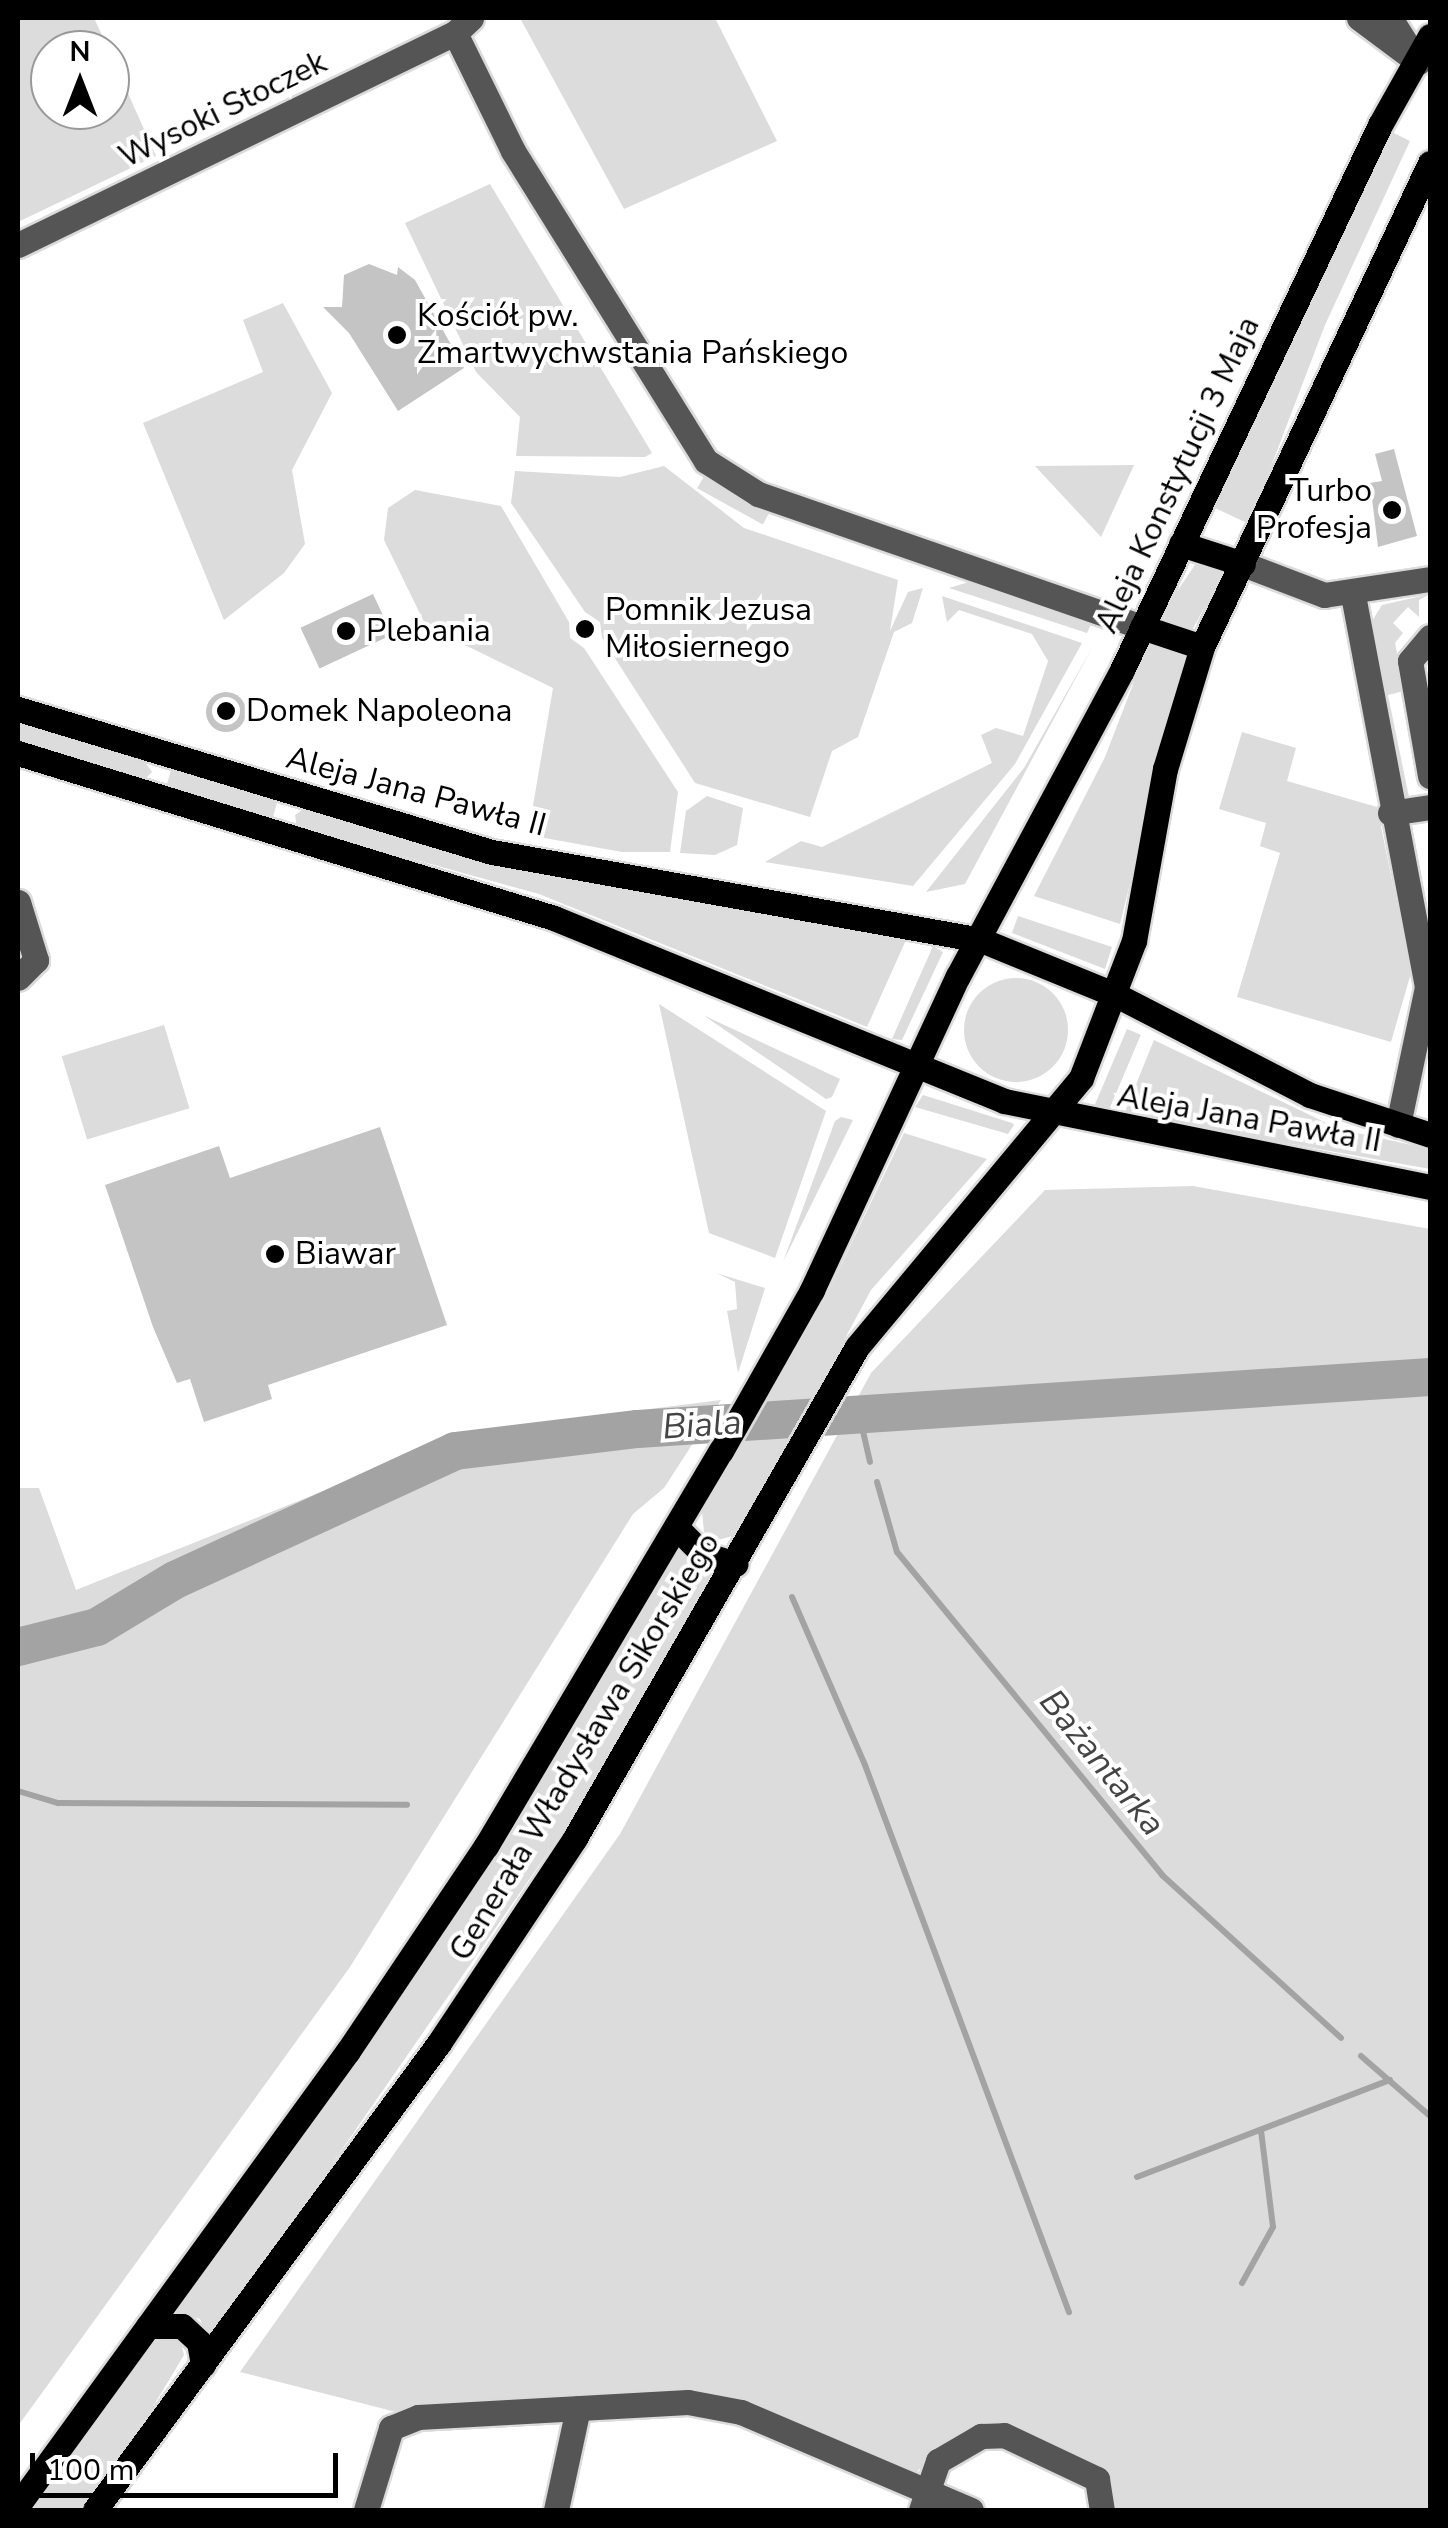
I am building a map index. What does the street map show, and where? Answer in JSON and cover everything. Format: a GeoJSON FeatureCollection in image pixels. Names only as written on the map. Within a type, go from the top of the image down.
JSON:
{"type":"FeatureCollection","features":[{"type":"Feature","properties":{"kind":"main road","name":"Aleja Konstytucji 3 Maja"},"geometry":{"type":"LineString","coordinates":[[916,1070],[1424,67],[1430,36]]}},
{"type":"Feature","properties":{"kind":"main road"},"geometry":{"type":"LineString","coordinates":[[1116,995],[1178,716],[1202,647],[1430,164]]}},
{"type":"Feature","properties":{"kind":"main road"},"geometry":{"type":"LineString","coordinates":[[1182,544],[1243,564]]}},
{"type":"Feature","properties":{"kind":"main road"},"geometry":{"type":"LineString","coordinates":[[1142,627],[1202,647]]}},
{"type":"Feature","properties":{"kind":"main road","name":"Aleja Jana Pawła II"},"geometry":{"type":"LineString","coordinates":[[18,710],[492,852],[981,940],[1116,995],[1310,1095],[1430,1135]]}},
{"type":"Feature","properties":{"kind":"main road"},"geometry":{"type":"LineString","coordinates":[[18,753],[554,918],[916,1070]]}},
{"type":"Feature","properties":{"kind":"main road","name":"Generała Władysława Sikorskiego"},"geometry":{"type":"LineString","coordinates":[[96,2510],[438,2042],[575,1838],[736,1564],[832,1390],[901,1286],[1056,1116],[1116,995]]}},
{"type":"Feature","properties":{"kind":"main road","name":"Aleja Jana Pawła II"},"geometry":{"type":"LineString","coordinates":[[916,1070],[1056,1116],[1430,1187]]}},
{"type":"Feature","properties":{"kind":"main road","name":"Generała Władysława Sikorskiego"},"geometry":{"type":"LineString","coordinates":[[18,2505],[486,1846],[722,1451],[916,1070]]}},
{"type":"Feature","properties":{"kind":"main road"},"geometry":{"type":"LineString","coordinates":[[676,1527],[703,1554],[736,1564]]}},
{"type":"Feature","properties":{"kind":"main road"},"geometry":{"type":"LineString","coordinates":[[148,2326],[182,2326],[199,2342],[203,2365]]}},
{"type":"Feature","properties":{"kind":"street"},"geometry":{"type":"LineString","coordinates":[[1359,18],[1424,67]]}},
{"type":"Feature","properties":{"kind":"street"},"geometry":{"type":"LineString","coordinates":[[1390,18],[1424,67]]}},
{"type":"Feature","properties":{"kind":"street"},"geometry":{"type":"LineString","coordinates":[[463,25],[513,150],[706,461],[758,494],[1142,627]]}},
{"type":"Feature","properties":{"kind":"street","name":"Wysoki Stoczek"},"geometry":{"type":"LineString","coordinates":[[18,245],[463,25]]}},
{"type":"Feature","properties":{"kind":"street"},"geometry":{"type":"LineString","coordinates":[[1243,564],[1291,586],[1353,595],[1430,580]]}},
{"type":"Feature","properties":{"kind":"street"},"geometry":{"type":"LineString","coordinates":[[1353,595],[1390,813],[1425,947],[1424,1012],[1398,1125]]}},
{"type":"Feature","properties":{"kind":"street"},"geometry":{"type":"LineString","coordinates":[[1430,637],[1410,660],[1430,776]]}},
{"type":"Feature","properties":{"kind":"street"},"geometry":{"type":"LineString","coordinates":[[1390,813],[1430,806]]}},
{"type":"Feature","properties":{"kind":"street"},"geometry":{"type":"LineString","coordinates":[[18,902],[36,960],[18,978]]}},
{"type":"Feature","properties":{"kind":"street"},"geometry":{"type":"LineString","coordinates":[[366,2510],[392,2428],[418,2417],[688,2402],[742,2412],[924,2500],[971,2510]]}},
{"type":"Feature","properties":{"kind":"street"},"geometry":{"type":"LineString","coordinates":[[556,2510],[578,2408]]}},
{"type":"Feature","properties":{"kind":"street"},"geometry":{"type":"LineString","coordinates":[[924,2500],[938,2461],[981,2436],[1004,2435],[1097,2479],[1102,2510]]}},
{"type":"Feature","properties":{"kind":"shaded area"},"geometry":{"type":"Polygon","coordinates":[[[18,18],[94,18],[100,30],[30,30],[30,130],[130,130],[130,98],[156,156],[18,222],[18,18]]]}},
{"type":"Feature","properties":{"kind":"shaded area"},"geometry":{"type":"Polygon","coordinates":[[[520,18],[715,18],[777,141],[624,209],[520,18]]]}},
{"type":"Feature","properties":{"kind":"shaded area"},"geometry":{"type":"Polygon","coordinates":[[[1392,132],[1410,141],[1325,325],[1249,524],[1211,506],[1392,132]]]}},
{"type":"Feature","properties":{"kind":"shaded area"},"geometry":{"type":"Polygon","coordinates":[[[490,184],[652,453],[645,457],[516,456],[520,417],[476,372],[405,223],[490,184]]]}},
{"type":"Feature","properties":{"kind":"shaded area"},"geometry":{"type":"Polygon","coordinates":[[[283,303],[332,393],[292,470],[305,544],[284,573],[224,620],[143,423],[263,372],[243,320],[283,303]]]}},
{"type":"Feature","properties":{"kind":"shaded area"},"geometry":{"type":"Polygon","coordinates":[[[1134,465],[1101,537],[1035,466],[1134,465]]]}},
{"type":"Feature","properties":{"kind":"shaded area"},"geometry":{"type":"Polygon","coordinates":[[[664,466],[744,528],[898,580],[890,631],[908,592],[923,588],[912,623],[894,632],[858,737],[832,751],[810,817],[695,783],[602,638],[600,622],[585,612],[511,503],[515,471],[620,477],[664,466]]]}},
{"type":"Feature","properties":{"kind":"shaded area"},"geometry":{"type":"Polygon","coordinates":[[[704,476],[770,512],[763,525],[697,488],[704,476]]]}},
{"type":"Feature","properties":{"kind":"shaded area"},"geometry":{"type":"Polygon","coordinates":[[[415,490],[501,506],[569,622],[570,638],[584,648],[678,792],[670,852],[622,852],[528,835],[553,688],[426,626],[384,540],[388,508],[415,490]]]}},
{"type":"Feature","properties":{"kind":"shaded area"},"geometry":{"type":"Polygon","coordinates":[[[1199,559],[1223,574],[1190,634],[1166,625],[1163,612],[1199,559]]]}},
{"type":"Feature","properties":{"kind":"shaded area"},"geometry":{"type":"Polygon","coordinates":[[[972,581],[1092,622],[1087,633],[949,588],[972,581]]]}},
{"type":"Feature","properties":{"kind":"shaded area"},"geometry":{"type":"Polygon","coordinates":[[[1430,594],[1419,600],[1419,617],[1408,607],[1393,623],[1403,633],[1395,643],[1404,691],[1388,695],[1410,802],[1402,802],[1372,621],[1382,605],[1430,594]]]}},
{"type":"Feature","properties":{"kind":"shaded area"},"geometry":{"type":"Polygon","coordinates":[[[942,596],[1082,643],[1015,764],[913,886],[765,862],[801,841],[822,847],[992,763],[981,735],[996,728],[1023,736],[1048,661],[1032,634],[959,610],[947,622],[942,596]]]}},
{"type":"Feature","properties":{"kind":"shaded area"},"geometry":{"type":"Polygon","coordinates":[[[1149,643],[1186,656],[1120,924],[1034,896],[1105,757],[1149,643]]]}},
{"type":"Feature","properties":{"kind":"shaded area"},"geometry":{"type":"Polygon","coordinates":[[[1093,646],[965,884],[926,892],[1024,768],[1093,646]]]}},
{"type":"Feature","properties":{"kind":"shaded area"},"geometry":{"type":"Polygon","coordinates":[[[18,723],[145,762],[152,772],[143,781],[18,744],[18,723]]]}},
{"type":"Feature","properties":{"kind":"shaded area"},"geometry":{"type":"Polygon","coordinates":[[[1242,732],[1296,748],[1287,781],[1377,807],[1411,973],[1391,1042],[1237,997],[1280,853],[1260,846],[1266,823],[1219,809],[1242,732]]]}},
{"type":"Feature","properties":{"kind":"shaded area"},"geometry":{"type":"Polygon","coordinates":[[[171,770],[278,801],[272,819],[166,788],[171,770]]]}},
{"type":"Feature","properties":{"kind":"shaded area"},"geometry":{"type":"Polygon","coordinates":[[[707,796],[743,808],[737,845],[715,855],[680,853],[686,811],[707,796]]]}},
{"type":"Feature","properties":{"kind":"shaded area"},"geometry":{"type":"Polygon","coordinates":[[[304,809],[543,876],[906,940],[867,1027],[539,894],[297,827],[295,815],[304,809]]]}},
{"type":"Feature","properties":{"kind":"shaded area"},"geometry":{"type":"Polygon","coordinates":[[[1018,916],[1112,947],[1105,969],[1012,933],[1018,916]]]}},
{"type":"Feature","properties":{"kind":"shaded area"},"geometry":{"type":"Polygon","coordinates":[[[933,946],[943,952],[902,1040],[892,1039],[933,946]]]}},
{"type":"Feature","properties":{"kind":"shaded area"},"geometry":{"type":"Polygon","coordinates":[[[1016,978],[1036,982],[1059,1001],[1068,1030],[1064,1050],[1045,1073],[1016,1082],[996,1078],[973,1059],[964,1030],[968,1010],[987,987],[1016,978]]]}},
{"type":"Feature","properties":{"kind":"shaded area"},"geometry":{"type":"Polygon","coordinates":[[[659,1004],[826,1111],[775,1258],[709,1233],[659,1004]]]}},
{"type":"Feature","properties":{"kind":"shaded area"},"geometry":{"type":"Polygon","coordinates":[[[703,1015],[840,1079],[832,1097],[826,1099],[703,1015]]]}},
{"type":"Feature","properties":{"kind":"shaded area"},"geometry":{"type":"Polygon","coordinates":[[[164,1025],[189,1108],[87,1139],[62,1056],[164,1025]]]}},
{"type":"Feature","properties":{"kind":"shaded area"},"geometry":{"type":"Polygon","coordinates":[[[1127,1029],[1141,1035],[1108,1112],[1094,1106],[1127,1029]]]}},
{"type":"Feature","properties":{"kind":"shaded area"},"geometry":{"type":"Polygon","coordinates":[[[1154,1040],[1339,1129],[1430,1149],[1430,1169],[1124,1114],[1154,1040]]]}},
{"type":"Feature","properties":{"kind":"shaded area"},"geometry":{"type":"Polygon","coordinates":[[[923,1095],[1014,1125],[1008,1134],[915,1107],[923,1095]]]}},
{"type":"Feature","properties":{"kind":"shaded area"},"geometry":{"type":"Polygon","coordinates":[[[841,1117],[853,1120],[783,1262],[835,1121],[841,1117]]]}},
{"type":"Feature","properties":{"kind":"shaded area"},"geometry":{"type":"Polygon","coordinates":[[[904,1133],[987,1159],[871,1290],[740,1534],[714,1541],[704,1532],[702,1511],[824,1301],[904,1133]]]}},
{"type":"Feature","properties":{"kind":"shaded area"},"geometry":{"type":"Polygon","coordinates":[[[1193,1186],[1430,1229],[1430,2510],[1109,2510],[1107,2473],[989,2425],[939,2447],[915,2474],[689,2393],[392,2411],[240,2372],[620,1834],[871,1373],[1045,1190],[1193,1186]]]}},
{"type":"Feature","properties":{"kind":"shaded area"},"geometry":{"type":"Polygon","coordinates":[[[716,1273],[765,1288],[738,1373],[727,1311],[737,1309],[735,1282],[716,1273]]]}},
{"type":"Feature","properties":{"kind":"shaded area"},"geometry":{"type":"Polygon","coordinates":[[[721,1400],[664,1488],[633,1514],[350,1967],[18,2426],[18,1488],[39,1488],[76,1590],[473,1431],[721,1400]]]}},
{"type":"Feature","properties":{"kind":"shaded area"},"geometry":{"type":"Polygon","coordinates":[[[681,1545],[695,1565],[720,1567],[567,1825],[209,2341],[200,2319],[176,2311],[340,2089],[496,1856],[681,1545]]]}},
{"type":"Feature","properties":{"kind":"shaded area"},"geometry":{"type":"Polygon","coordinates":[[[155,2337],[180,2339],[184,2355],[130,2445],[81,2510],[30,2510],[155,2337]]]}},
{"type":"Feature","properties":{"kind":"building","name":"Kościół pw. Zmartwychwstania Pańskiego"},"geometry":{"type":"Polygon","coordinates":[[[369,264],[397,275],[398,267],[415,280],[464,368],[398,411],[349,333],[323,307],[342,307],[344,275],[369,264]]]}},
{"type":"Feature","properties":{"kind":"building","name":"Turbo Profesja"},"geometry":{"type":"Polygon","coordinates":[[[1394,449],[1417,536],[1378,547],[1370,483],[1382,481],[1375,454],[1394,449]]]}},
{"type":"Feature","properties":{"kind":"building","name":"Plebania"},"geometry":{"type":"Polygon","coordinates":[[[373,594],[392,635],[320,669],[300,628],[373,594]]]}},
{"type":"Feature","properties":{"kind":"building","name":"Domek Napoleona"},"geometry":{"type":"Polygon","coordinates":[[[226,692],[240,698],[246,712],[240,726],[226,732],[212,726],[206,712],[212,698],[226,692]]]}},
{"type":"Feature","properties":{"kind":"building","name":"Biawar"},"geometry":{"type":"Polygon","coordinates":[[[380,1127],[447,1325],[268,1385],[272,1399],[204,1422],[190,1379],[177,1383],[153,1327],[105,1185],[219,1146],[230,1178],[380,1127]]]}},
{"type":"Feature","properties":{"kind":"waterway","name":"Biala"},"geometry":{"type":"LineString","coordinates":[[18,1647],[97,1627],[175,1580],[455,1451],[638,1429],[1430,1377]]}},
{"type":"Feature","properties":{"kind":"waterway","name":"Bażantarka"},"geometry":{"type":"LineString","coordinates":[[860,1418],[870,1462]]}},
{"type":"Feature","properties":{"kind":"waterway","name":"Bażantarka"},"geometry":{"type":"LineString","coordinates":[[877,1482],[897,1552],[1162,1875],[1341,2038]]}},
{"type":"Feature","properties":{"kind":"waterway"},"geometry":{"type":"LineString","coordinates":[[792,1597],[865,1765],[1069,2312]]}},
{"type":"Feature","properties":{"kind":"waterway"},"geometry":{"type":"LineString","coordinates":[[18,1791],[58,1803],[407,1805]]}},
{"type":"Feature","properties":{"kind":"waterway","name":"Bażantarka"},"geometry":{"type":"LineString","coordinates":[[1361,2056],[1430,2116]]}},
{"type":"Feature","properties":{"kind":"waterway"},"geometry":{"type":"LineString","coordinates":[[1137,2177],[1390,2080]]}},
{"type":"Feature","properties":{"kind":"waterway"},"geometry":{"type":"LineString","coordinates":[[1242,2283],[1273,2227],[1261,2130]]}},
{"type":"Feature","properties":{"kind":"place","name":"Kościół pw. Zmartwychwstania Pańskiego"},"geometry":{"type":"Point","coordinates":[397,335]}},
{"type":"Feature","properties":{"kind":"place","name":"Turbo Profesja"},"geometry":{"type":"Point","coordinates":[1392,510]}},
{"type":"Feature","properties":{"kind":"place","name":"Pomnik Jezusa Miłosiernego"},"geometry":{"type":"Point","coordinates":[585,629]}},
{"type":"Feature","properties":{"kind":"place","name":"Plebania"},"geometry":{"type":"Point","coordinates":[346,631]}},
{"type":"Feature","properties":{"kind":"place","name":"Domek Napoleona"},"geometry":{"type":"Point","coordinates":[226,711]}},
{"type":"Feature","properties":{"kind":"place","name":"Biawar"},"geometry":{"type":"Point","coordinates":[275,1254]}}]}
